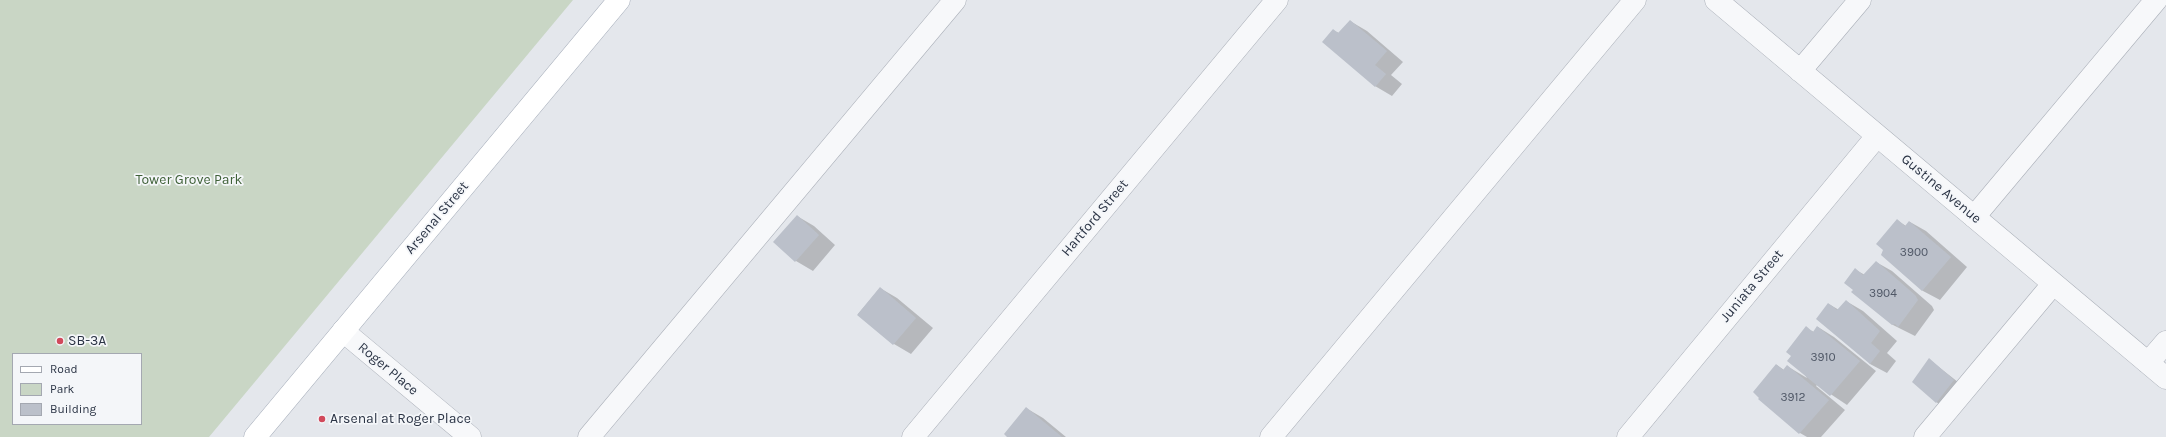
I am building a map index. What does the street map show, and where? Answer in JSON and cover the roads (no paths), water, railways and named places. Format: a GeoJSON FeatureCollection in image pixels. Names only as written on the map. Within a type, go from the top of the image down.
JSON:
{"type":"FeatureCollection","features":[{"type":"Feature","properties":{"kind":"main road","name":"Arsenal Street"},"geometry":{"type":"LineString","coordinates":[[255,437],[619,0]]}},
{"type":"Feature","properties":{"kind":"street"},"geometry":{"type":"LineString","coordinates":[[589,437],[954,0]]}},
{"type":"Feature","properties":{"kind":"street","name":"Hartford Street"},"geometry":{"type":"LineString","coordinates":[[912,437],[1276,0]]}},
{"type":"Feature","properties":{"kind":"street"},"geometry":{"type":"LineString","coordinates":[[1271,437],[1635,0]]}},
{"type":"Feature","properties":{"kind":"street","name":"Gustine Avenue"},"geometry":{"type":"LineString","coordinates":[[1716,0],[2166,378]]}},
{"type":"Feature","properties":{"kind":"street"},"geometry":{"type":"LineString","coordinates":[[1800,71],[1860,0]]}},
{"type":"Feature","properties":{"kind":"street"},"geometry":{"type":"LineString","coordinates":[[1974,217],[2156,0]]}},
{"type":"Feature","properties":{"kind":"street","name":"Juniata Street"},"geometry":{"type":"LineString","coordinates":[[1628,437],[1877,136]]}},
{"type":"Feature","properties":{"kind":"street"},"geometry":{"type":"LineString","coordinates":[[1925,437],[2053,284]]}},
{"type":"Feature","properties":{"kind":"street","name":"Roger Place"},"geometry":{"type":"LineString","coordinates":[[343,331],[470,437]]}},
{"type":"Feature","properties":{"kind":"street"},"geometry":{"type":"LineString","coordinates":[[2148,363],[2166,342]]}},
{"type":"Feature","properties":{"kind":"place","name":"SB-3A"},"geometry":{"type":"Point","coordinates":[60,341]}},
{"type":"Feature","properties":{"kind":"place","name":"Arsenal at Roger Place"},"geometry":{"type":"Point","coordinates":[322,419]}},
{"type":"Feature","properties":{"kind":"park label","name":"Tower Grove Park"},"geometry":{"type":"Point","coordinates":[189,180]}}]}
